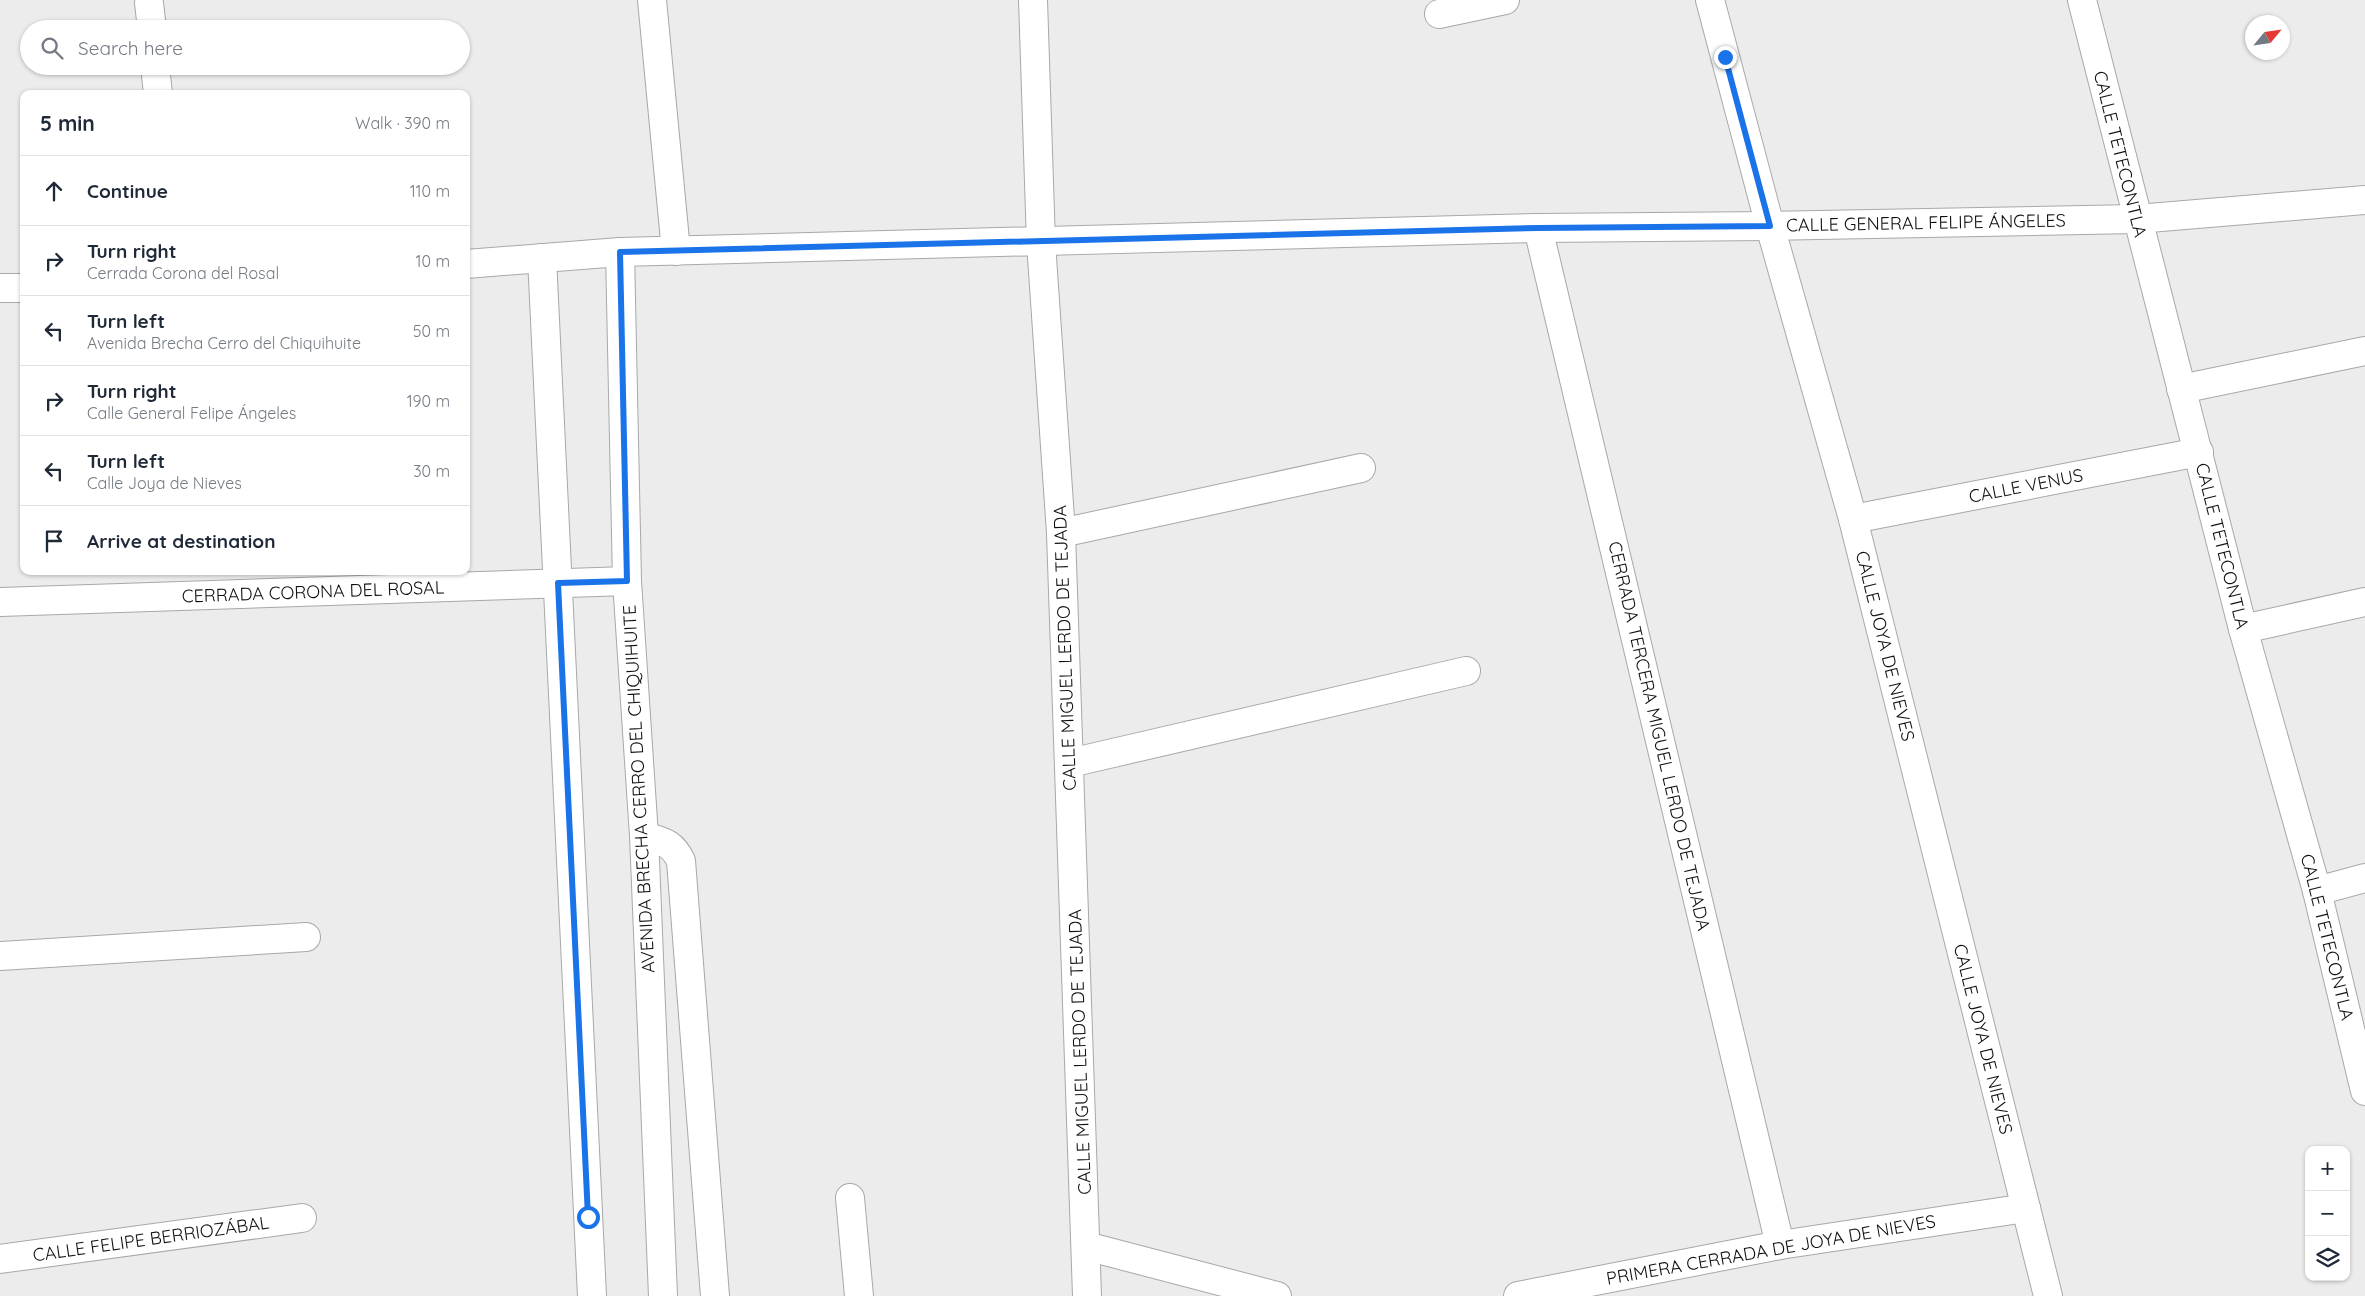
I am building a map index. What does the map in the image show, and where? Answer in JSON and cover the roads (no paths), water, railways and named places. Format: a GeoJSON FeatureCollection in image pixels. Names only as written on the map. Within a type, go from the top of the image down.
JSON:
{"type":"FeatureCollection","features":[{"type":"Feature","properties":{"kind":"street"},"geometry":{"type":"LineString","coordinates":[[656,0],[676,251]]}},
{"type":"Feature","properties":{"kind":"street","name":"CALLE MIGUEL LERDO DE TEJADA"},"geometry":{"type":"LineString","coordinates":[[1033,0],[1041,242],[1061,533],[1087,1296]]}},
{"type":"Feature","properties":{"kind":"street"},"geometry":{"type":"LineString","coordinates":[[1439,14],[1505,0]]}},
{"type":"Feature","properties":{"kind":"street","name":"CALLE JOYA DE NIEVES"},"geometry":{"type":"LineString","coordinates":[[1710,0],[1770,226],[1853,519],[2048,1296]]}},
{"type":"Feature","properties":{"kind":"street","name":"CALLE TETECONTLA"},"geometry":{"type":"LineString","coordinates":[[2082,0],[2180,389],[2199,452],[2243,629],[2317,892],[2365,1091]]}},
{"type":"Feature","properties":{"kind":"street"},"geometry":{"type":"LineString","coordinates":[[156,75],[158,90]]}},
{"type":"Feature","properties":{"kind":"street","name":"CALLE GENERAL FELIPE ÁNGELES"},"geometry":{"type":"LineString","coordinates":[[470,264],[620,252],[1538,228],[2137,219],[2365,200]]}},
{"type":"Feature","properties":{"kind":"street","name":"CERRADA TERCERA MIGUEL LERDO DE TEJADA"},"geometry":{"type":"LineString","coordinates":[[1538,228],[1780,1245]]}},
{"type":"Feature","properties":{"kind":"street","name":"AVENIDA BRECHA CERRO DEL CHIQUIHUITE"},"geometry":{"type":"LineString","coordinates":[[620,252],[627,581],[644,836],[663,1296]]}},
{"type":"Feature","properties":{"kind":"street"},"geometry":{"type":"LineString","coordinates":[[542,258],[592,1296]]}},
{"type":"Feature","properties":{"kind":"street"},"geometry":{"type":"LineString","coordinates":[[0,288],[20,288]]}},
{"type":"Feature","properties":{"kind":"street"},"geometry":{"type":"LineString","coordinates":[[2180,389],[2365,351]]}},
{"type":"Feature","properties":{"kind":"street","name":"CALLE VENUS"},"geometry":{"type":"LineString","coordinates":[[1853,519],[2199,452]]}},
{"type":"Feature","properties":{"kind":"street"},"geometry":{"type":"LineString","coordinates":[[1061,533],[1361,468]]}},
{"type":"Feature","properties":{"kind":"street","name":"CERRADA CORONA DEL ROSAL"},"geometry":{"type":"LineString","coordinates":[[0,602],[627,581]]}},
{"type":"Feature","properties":{"kind":"street"},"geometry":{"type":"LineString","coordinates":[[2243,629],[2365,602]]}},
{"type":"Feature","properties":{"kind":"street"},"geometry":{"type":"LineString","coordinates":[[1070,763],[1466,671]]}},
{"type":"Feature","properties":{"kind":"street"},"geometry":{"type":"LineString","coordinates":[[644,836],[668,843],[676,850],[681,861],[714,1296]]}},
{"type":"Feature","properties":{"kind":"street"},"geometry":{"type":"LineString","coordinates":[[2317,892],[2365,878]]}},
{"type":"Feature","properties":{"kind":"street"},"geometry":{"type":"LineString","coordinates":[[0,956],[306,936]]}},
{"type":"Feature","properties":{"kind":"street"},"geometry":{"type":"LineString","coordinates":[[850,1198],[859,1296]]}},
{"type":"Feature","properties":{"kind":"street","name":"PRIMERA CERRADA DE JOYA DE NIEVES"},"geometry":{"type":"LineString","coordinates":[[1518,1296],[1780,1245],[2026,1208]]}},
{"type":"Feature","properties":{"kind":"street","name":"CALLE FELIPE BERRIOZÁBAL"},"geometry":{"type":"LineString","coordinates":[[0,1259],[302,1218]]}},
{"type":"Feature","properties":{"kind":"street"},"geometry":{"type":"LineString","coordinates":[[1086,1246],[1277,1296]]}}]}
